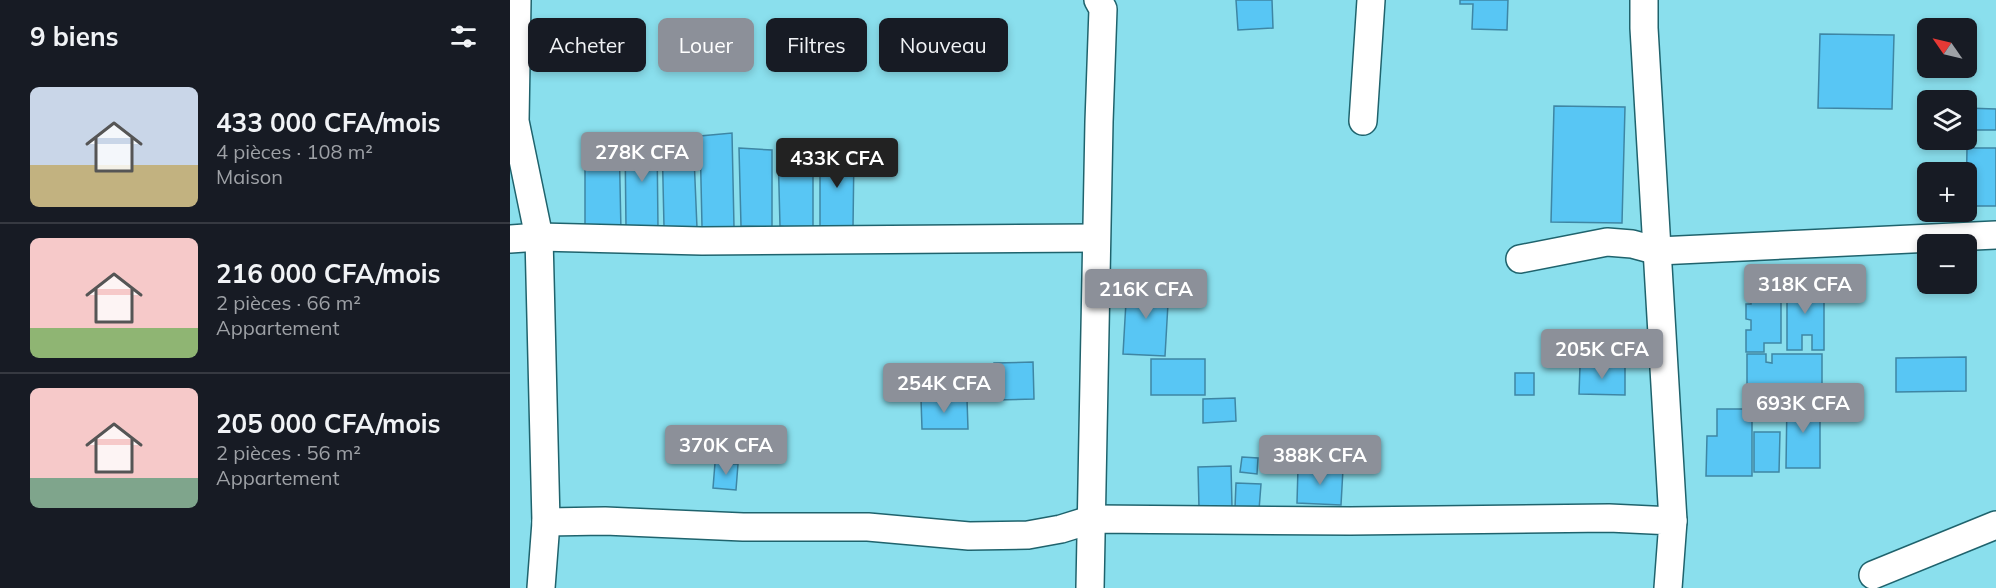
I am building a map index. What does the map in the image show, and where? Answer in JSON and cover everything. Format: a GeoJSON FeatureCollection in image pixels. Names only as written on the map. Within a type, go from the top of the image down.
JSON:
{"type":"FeatureCollection","features":[{"type":"Feature","properties":{"kind":"street"},"geometry":{"type":"LineString","coordinates":[[518,0],[514,121],[539,237],[546,522],[541,588]]}},
{"type":"Feature","properties":{"kind":"street"},"geometry":{"type":"LineString","coordinates":[[1090,588],[1093,519],[1096,238],[1103,9],[1098,0]]}},
{"type":"Feature","properties":{"kind":"street"},"geometry":{"type":"LineString","coordinates":[[1363,121],[1371,0]]}},
{"type":"Feature","properties":{"kind":"street"},"geometry":{"type":"LineString","coordinates":[[1644,0],[1673,521],[1668,588]]}},
{"type":"Feature","properties":{"kind":"street"},"geometry":{"type":"LineString","coordinates":[[1520,260],[1607,242],[1632,244],[1658,251],[1996,235]]}},
{"type":"Feature","properties":{"kind":"street"},"geometry":{"type":"LineString","coordinates":[[510,239],[539,237],[702,241],[1096,238]]}},
{"type":"Feature","properties":{"kind":"street"},"geometry":{"type":"LineString","coordinates":[[546,522],[605,521],[743,527],[867,527],[969,536],[1028,535],[1061,529],[1093,519],[1350,521],[1609,518],[1673,521]]}},
{"type":"Feature","properties":{"kind":"street"},"geometry":{"type":"LineString","coordinates":[[1873,575],[1996,525]]}},
{"type":"Feature","properties":{"kind":"building"},"geometry":{"type":"Polygon","coordinates":[[[1236,0],[1272,0],[1273,28],[1238,30],[1236,0]]]}},
{"type":"Feature","properties":{"kind":"building"},"geometry":{"type":"Polygon","coordinates":[[[1460,0],[1508,0],[1507,30],[1472,29],[1473,4],[1460,4],[1460,0]]]}},
{"type":"Feature","properties":{"kind":"building"},"geometry":{"type":"Polygon","coordinates":[[[1820,34],[1894,35],[1892,109],[1818,108],[1820,34]]]}},
{"type":"Feature","properties":{"kind":"building"},"geometry":{"type":"Polygon","coordinates":[[[1554,106],[1625,107],[1622,223],[1551,222],[1554,106]]]}},
{"type":"Feature","properties":{"kind":"building"},"geometry":{"type":"Polygon","coordinates":[[[1977,108],[1996,109],[1996,130],[1977,130],[1977,108]]]}},
{"type":"Feature","properties":{"kind":"building"},"geometry":{"type":"Polygon","coordinates":[[[693,133],[697,228],[664,227],[662,137],[693,133]]]}},
{"type":"Feature","properties":{"kind":"building"},"geometry":{"type":"Polygon","coordinates":[[[732,133],[734,227],[702,227],[700,136],[732,133]]]}},
{"type":"Feature","properties":{"kind":"building"},"geometry":{"type":"Polygon","coordinates":[[[619,135],[621,232],[585,229],[585,136],[619,135]]]}},
{"type":"Feature","properties":{"kind":"building"},"geometry":{"type":"Polygon","coordinates":[[[657,137],[658,228],[626,228],[625,138],[657,137]]]}},
{"type":"Feature","properties":{"kind":"building"},"geometry":{"type":"Polygon","coordinates":[[[739,148],[772,150],[772,227],[741,226],[739,148]]]}},
{"type":"Feature","properties":{"kind":"building"},"geometry":{"type":"Polygon","coordinates":[[[1996,148],[1996,206],[1977,206],[1977,162],[1967,162],[1967,150],[1996,148]]]}},
{"type":"Feature","properties":{"kind":"building"},"geometry":{"type":"Polygon","coordinates":[[[778,149],[813,149],[813,232],[780,226],[778,149]]]}},
{"type":"Feature","properties":{"kind":"building"},"geometry":{"type":"Polygon","coordinates":[[[820,151],[854,151],[853,228],[820,227],[820,151]]]}},
{"type":"Feature","properties":{"kind":"building"},"geometry":{"type":"Polygon","coordinates":[[[1127,284],[1169,286],[1165,356],[1123,354],[1127,284]]]}},
{"type":"Feature","properties":{"kind":"building"},"geometry":{"type":"Polygon","coordinates":[[[1746,284],[1781,284],[1781,343],[1764,343],[1764,352],[1746,352],[1746,330],[1751,330],[1751,320],[1746,319],[1746,304],[1751,304],[1751,296],[1746,296],[1746,284]]]}},
{"type":"Feature","properties":{"kind":"building"},"geometry":{"type":"Polygon","coordinates":[[[1787,284],[1824,284],[1824,350],[1812,350],[1812,335],[1802,335],[1802,350],[1787,350],[1787,284]]]}},
{"type":"Feature","properties":{"kind":"building"},"geometry":{"type":"Polygon","coordinates":[[[1747,354],[1766,354],[1766,362],[1772,363],[1772,354],[1822,354],[1822,391],[1747,391],[1747,354]]]}},
{"type":"Feature","properties":{"kind":"building"},"geometry":{"type":"Polygon","coordinates":[[[1966,357],[1966,391],[1896,392],[1896,358],[1966,357]]]}},
{"type":"Feature","properties":{"kind":"building"},"geometry":{"type":"Polygon","coordinates":[[[1151,359],[1205,359],[1205,395],[1151,395],[1151,359]]]}},
{"type":"Feature","properties":{"kind":"building"},"geometry":{"type":"Polygon","coordinates":[[[1033,362],[1034,399],[995,400],[994,363],[1033,362]]]}},
{"type":"Feature","properties":{"kind":"building"},"geometry":{"type":"Polygon","coordinates":[[[1580,366],[1625,366],[1625,395],[1579,394],[1580,366]]]}},
{"type":"Feature","properties":{"kind":"building"},"geometry":{"type":"Polygon","coordinates":[[[1515,373],[1534,373],[1534,395],[1515,395],[1515,373]]]}},
{"type":"Feature","properties":{"kind":"building"},"geometry":{"type":"Polygon","coordinates":[[[1235,398],[1236,421],[1203,423],[1203,399],[1235,398]]]}},
{"type":"Feature","properties":{"kind":"building"},"geometry":{"type":"Polygon","coordinates":[[[921,399],[967,399],[968,429],[922,429],[921,399]]]}},
{"type":"Feature","properties":{"kind":"building"},"geometry":{"type":"Polygon","coordinates":[[[1787,399],[1820,399],[1820,468],[1786,468],[1787,399]]]}},
{"type":"Feature","properties":{"kind":"building"},"geometry":{"type":"Polygon","coordinates":[[[1717,409],[1752,409],[1752,476],[1706,476],[1707,436],[1717,436],[1717,409]]]}},
{"type":"Feature","properties":{"kind":"building"},"geometry":{"type":"Polygon","coordinates":[[[1754,432],[1780,432],[1779,472],[1754,472],[1754,432]]]}},
{"type":"Feature","properties":{"kind":"building"},"geometry":{"type":"Polygon","coordinates":[[[1242,457],[1258,458],[1257,474],[1240,472],[1242,457]]]}},
{"type":"Feature","properties":{"kind":"building"},"geometry":{"type":"Polygon","coordinates":[[[715,463],[738,464],[736,490],[713,488],[715,463]]]}},
{"type":"Feature","properties":{"kind":"building"},"geometry":{"type":"Polygon","coordinates":[[[1231,466],[1232,507],[1199,508],[1198,467],[1231,466]]]}},
{"type":"Feature","properties":{"kind":"building"},"geometry":{"type":"Polygon","coordinates":[[[1298,467],[1343,469],[1341,505],[1297,503],[1298,467]]]}},
{"type":"Feature","properties":{"kind":"building"},"geometry":{"type":"Polygon","coordinates":[[[1236,483],[1261,484],[1259,510],[1235,508],[1236,483]]]}}]}
